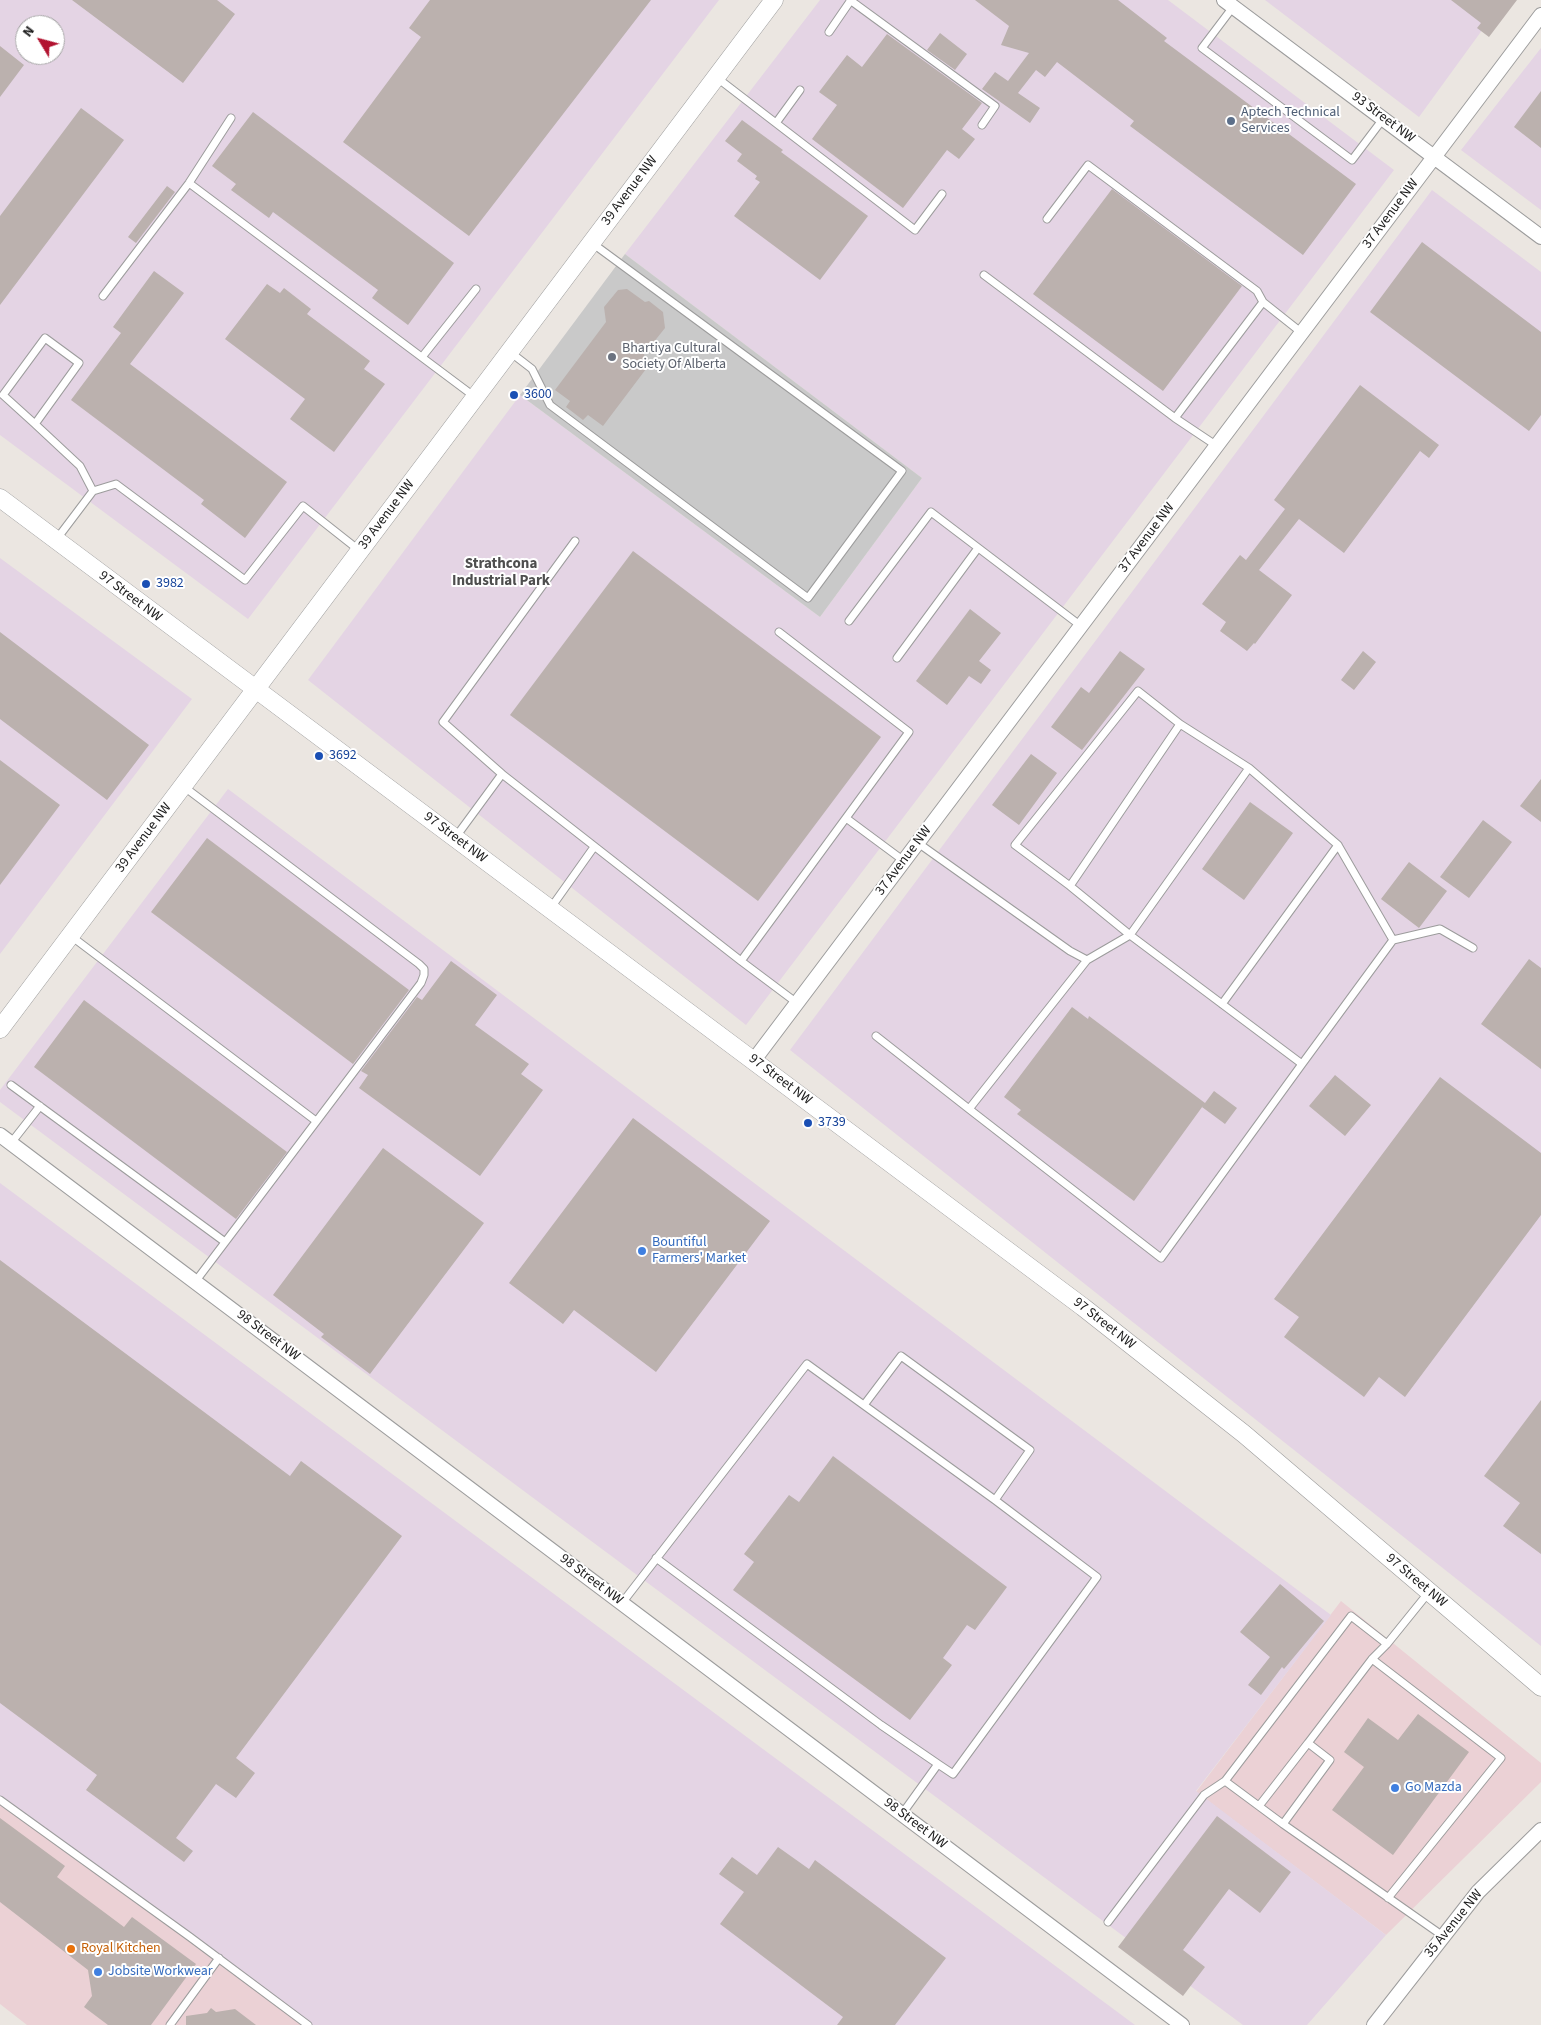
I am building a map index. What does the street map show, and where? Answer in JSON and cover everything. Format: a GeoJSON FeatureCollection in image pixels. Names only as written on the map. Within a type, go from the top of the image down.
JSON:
{"type":"FeatureCollection","features":[{"type":"Feature","properties":{"kind":"street","name":"39 Avenue NW"},"geometry":{"type":"LineString","coordinates":[[0,1029],[774,0]]}},
{"type":"Feature","properties":{"kind":"street","name":"93 Street NW"},"geometry":{"type":"LineString","coordinates":[[1228,4],[1541,238]]}},
{"type":"Feature","properties":{"kind":"street","name":"37 Avenue NW"},"geometry":{"type":"LineString","coordinates":[[754,1060],[1541,15]]}},
{"type":"Feature","properties":{"kind":"street","name":"97 Street NW"},"geometry":{"type":"LineString","coordinates":[[0,498],[1083,1307],[1244,1434],[1541,1687]]}},
{"type":"Feature","properties":{"kind":"street","name":"98 Street NW"},"geometry":{"type":"LineString","coordinates":[[0,1135],[1182,2025]]}},
{"type":"Feature","properties":{"kind":"street","name":"35 Avenue NW"},"geometry":{"type":"LineString","coordinates":[[1374,2025],[1478,1892],[1541,1830]]}},
{"type":"Feature","properties":{"kind":"lane"},"geometry":{"type":"LineString","coordinates":[[828,32],[850,0],[995,106],[982,125]]}},
{"type":"Feature","properties":{"kind":"lane"},"geometry":{"type":"LineString","coordinates":[[1228,4],[1202,48],[1320,137],[1352,160],[1383,119]]}},
{"type":"Feature","properties":{"kind":"lane"},"geometry":{"type":"LineString","coordinates":[[716,77],[915,230],[942,194]]}},
{"type":"Feature","properties":{"kind":"lane"},"geometry":{"type":"LineString","coordinates":[[776,123],[800,90]]}},
{"type":"Feature","properties":{"kind":"lane"},"geometry":{"type":"LineString","coordinates":[[103,296],[189,183],[231,118]]}},
{"type":"Feature","properties":{"kind":"lane"},"geometry":{"type":"LineString","coordinates":[[1047,219],[1088,165],[1257,291],[1263,302],[1302,333]]}},
{"type":"Feature","properties":{"kind":"lane"},"geometry":{"type":"LineString","coordinates":[[189,183],[475,397]]}},
{"type":"Feature","properties":{"kind":"lane"},"geometry":{"type":"LineString","coordinates":[[510,352],[532,369],[550,405],[808,598],[902,471],[591,243]]}},
{"type":"Feature","properties":{"kind":"lane"},"geometry":{"type":"LineString","coordinates":[[984,275],[1175,418],[1217,446]]}},
{"type":"Feature","properties":{"kind":"lane"},"geometry":{"type":"LineString","coordinates":[[422,357],[476,289]]}},
{"type":"Feature","properties":{"kind":"lane"},"geometry":{"type":"LineString","coordinates":[[1175,418],[1263,302]]}},
{"type":"Feature","properties":{"kind":"lane"},"geometry":{"type":"LineString","coordinates":[[35,424],[79,363],[45,338],[3,395],[80,466],[93,491]]}},
{"type":"Feature","properties":{"kind":"lane"},"geometry":{"type":"LineString","coordinates":[[56,540],[93,491],[116,484],[245,580],[303,506],[360,551]]}},
{"type":"Feature","properties":{"kind":"lane"},"geometry":{"type":"LineString","coordinates":[[849,621],[931,512],[1081,626]]}},
{"type":"Feature","properties":{"kind":"lane"},"geometry":{"type":"LineString","coordinates":[[575,541],[444,722],[502,774],[797,1003]]}},
{"type":"Feature","properties":{"kind":"lane"},"geometry":{"type":"LineString","coordinates":[[897,658],[978,548]]}},
{"type":"Feature","properties":{"kind":"lane"},"geometry":{"type":"LineString","coordinates":[[741,961],[909,732],[779,632]]}},
{"type":"Feature","properties":{"kind":"lane"},"geometry":{"type":"LineString","coordinates":[[1302,1064],[1015,844],[1138,691],[1180,724],[1249,768],[1338,845],[1393,940]]}},
{"type":"Feature","properties":{"kind":"lane"},"geometry":{"type":"LineString","coordinates":[[1070,886],[1180,724]]}},
{"type":"Feature","properties":{"kind":"lane"},"geometry":{"type":"LineString","coordinates":[[969,1109],[1087,960],[1130,934],[1249,768]]}},
{"type":"Feature","properties":{"kind":"lane"},"geometry":{"type":"LineString","coordinates":[[454,838],[502,774]]}},
{"type":"Feature","properties":{"kind":"lane"},"geometry":{"type":"LineString","coordinates":[[183,786],[424,969],[421,983],[195,1282]]}},
{"type":"Feature","properties":{"kind":"lane"},"geometry":{"type":"LineString","coordinates":[[846,818],[904,861]]}},
{"type":"Feature","properties":{"kind":"lane"},"geometry":{"type":"LineString","coordinates":[[918,843],[1070,951],[1087,960]]}},
{"type":"Feature","properties":{"kind":"lane"},"geometry":{"type":"LineString","coordinates":[[1222,1004],[1338,845]]}},
{"type":"Feature","properties":{"kind":"lane"},"geometry":{"type":"LineString","coordinates":[[550,909],[594,847]]}},
{"type":"Feature","properties":{"kind":"lane"},"geometry":{"type":"LineString","coordinates":[[876,1036],[1161,1258],[1393,940],[1440,929],[1473,948]]}},
{"type":"Feature","properties":{"kind":"lane"},"geometry":{"type":"LineString","coordinates":[[70,936],[316,1121]]}},
{"type":"Feature","properties":{"kind":"lane"},"geometry":{"type":"LineString","coordinates":[[11,1086],[225,1242]]}},
{"type":"Feature","properties":{"kind":"lane"},"geometry":{"type":"LineString","coordinates":[[12,1143],[40,1106]]}},
{"type":"Feature","properties":{"kind":"lane"},"geometry":{"type":"LineString","coordinates":[[864,1405],[901,1356],[1030,1450],[995,1500]]}},
{"type":"Feature","properties":{"kind":"lane"},"geometry":{"type":"LineString","coordinates":[[622,1603],[656,1558],[807,1364],[995,1500],[1097,1577],[953,1774],[882,1725],[656,1558]]}},
{"type":"Feature","properties":{"kind":"lane"},"geometry":{"type":"LineString","coordinates":[[1259,1806],[1372,1658],[1387,1644],[1429,1592]]}},
{"type":"Feature","properties":{"kind":"lane"},"geometry":{"type":"LineString","coordinates":[[1108,1922],[1204,1796],[1225,1781],[1351,1616],[1387,1644]]}},
{"type":"Feature","properties":{"kind":"lane"},"geometry":{"type":"LineString","coordinates":[[1372,1658],[1501,1758],[1388,1898]]}},
{"type":"Feature","properties":{"kind":"lane"},"geometry":{"type":"LineString","coordinates":[[1283,1824],[1330,1760],[1308,1743]]}},
{"type":"Feature","properties":{"kind":"lane"},"geometry":{"type":"LineString","coordinates":[[902,1814],[938,1764]]}},
{"type":"Feature","properties":{"kind":"lane"},"geometry":{"type":"LineString","coordinates":[[1225,1781],[1443,1936]]}},
{"type":"Feature","properties":{"kind":"lane"},"geometry":{"type":"LineString","coordinates":[[0,1800],[308,2025]]}},
{"type":"Feature","properties":{"kind":"lane"},"geometry":{"type":"LineString","coordinates":[[170,2025],[218,1958]]}},
{"type":"Feature","properties":{"kind":"shaded area"},"geometry":{"type":"Polygon","coordinates":[[[0,0],[719,0],[248,619],[0,435],[0,0]]]}},
{"type":"Feature","properties":{"kind":"shaded area"},"geometry":{"type":"Polygon","coordinates":[[[820,0],[1168,0],[1394,170],[746,1025],[308,680],[520,395],[820,617],[922,478],[625,254],[820,0]]]}},
{"type":"Feature","properties":{"kind":"shaded area"},"geometry":{"type":"Polygon","coordinates":[[[1265,0],[1504,0],[1419,117],[1265,0]]]}},
{"type":"Feature","properties":{"kind":"shaded area"},"geometry":{"type":"Polygon","coordinates":[[[1541,48],[1541,210],[1461,150],[1541,48]]]}},
{"type":"Feature","properties":{"kind":"shaded area"},"geometry":{"type":"Polygon","coordinates":[[[1432,190],[1541,272],[1541,1646],[790,1050],[1432,190]]]}},
{"type":"Feature","properties":{"kind":"shaded area"},"geometry":{"type":"Polygon","coordinates":[[[625,254],[922,478],[820,617],[520,395],[625,254]]]}},
{"type":"Feature","properties":{"kind":"shaded area"},"geometry":{"type":"Polygon","coordinates":[[[0,558],[192,699],[0,954],[0,558]]]}},
{"type":"Feature","properties":{"kind":"shaded area"},"geometry":{"type":"Polygon","coordinates":[[[228,789],[1331,1615],[1196,1791],[1386,1935],[1307,2025],[1243,2025],[0,1102],[0,1090],[228,789]]]}},
{"type":"Feature","properties":{"kind":"shaded area"},"geometry":{"type":"Polygon","coordinates":[[[0,1183],[1135,2025],[308,2025],[0,1796],[0,1183]]]}},
{"type":"Feature","properties":{"kind":"shaded area"},"geometry":{"type":"Polygon","coordinates":[[[1341,1601],[1541,1763],[1541,1782],[1386,1935],[1196,1792],[1341,1601]]]}},
{"type":"Feature","properties":{"kind":"shaded area"},"geometry":{"type":"Polygon","coordinates":[[[0,1796],[308,2025],[27,2025],[0,2004],[0,1796]]]}},
{"type":"Feature","properties":{"kind":"building"},"geometry":{"type":"Polygon","coordinates":[[[72,0],[217,0],[235,14],[183,83],[72,0]]]}},
{"type":"Feature","properties":{"kind":"building"},"geometry":{"type":"Polygon","coordinates":[[[430,0],[651,0],[469,236],[343,142],[421,37],[409,28],[430,0]]]}},
{"type":"Feature","properties":{"kind":"building"},"geometry":{"type":"Polygon","coordinates":[[[975,0],[1118,0],[1167,38],[1164,41],[1356,184],[1303,255],[1130,126],[1134,121],[1057,62],[1045,77],[1036,70],[1018,93],[1040,108],[1030,123],[982,89],[995,72],[1008,81],[1029,53],[1001,45],[1009,26],[975,0]]]}},
{"type":"Feature","properties":{"kind":"building"},"geometry":{"type":"Polygon","coordinates":[[[1451,0],[1517,0],[1489,37],[1477,28],[1481,23],[1451,0]]]}},
{"type":"Feature","properties":{"kind":"building"},"geometry":{"type":"Polygon","coordinates":[[[940,33],[967,54],[955,70],[927,50],[940,33]]]}},
{"type":"Feature","properties":{"kind":"building"},"geometry":{"type":"Polygon","coordinates":[[[887,34],[982,103],[962,129],[975,139],[959,159],[947,150],[903,208],[812,139],[837,105],[819,92],[847,55],[862,67],[887,34]]]}},
{"type":"Feature","properties":{"kind":"building"},"geometry":{"type":"Polygon","coordinates":[[[0,46],[15,58],[15,65],[24,65],[0,97],[0,46]]]}},
{"type":"Feature","properties":{"kind":"building"},"geometry":{"type":"Polygon","coordinates":[[[1541,91],[1541,148],[1514,127],[1541,91]]]}},
{"type":"Feature","properties":{"kind":"building"},"geometry":{"type":"Polygon","coordinates":[[[81,108],[124,140],[0,305],[0,216],[81,108]]]}},
{"type":"Feature","properties":{"kind":"building"},"geometry":{"type":"Polygon","coordinates":[[[253,112],[454,263],[408,325],[372,298],[378,290],[273,212],[269,218],[231,190],[236,184],[212,166],[253,112]]]}},
{"type":"Feature","properties":{"kind":"building"},"geometry":{"type":"Polygon","coordinates":[[[742,120],[783,150],[781,152],[868,216],[820,280],[734,216],[760,182],[755,179],[757,176],[737,161],[742,154],[725,141],[742,120]]]}},
{"type":"Feature","properties":{"kind":"building"},"geometry":{"type":"Polygon","coordinates":[[[167,186],[175,192],[136,243],[128,237],[167,186]]]}},
{"type":"Feature","properties":{"kind":"building"},"geometry":{"type":"Polygon","coordinates":[[[1112,189],[1242,286],[1163,391],[1033,294],[1112,189]]]}},
{"type":"Feature","properties":{"kind":"building"},"geometry":{"type":"Polygon","coordinates":[[[1422,242],[1541,332],[1541,415],[1529,431],[1370,312],[1422,242]]]}},
{"type":"Feature","properties":{"kind":"building"},"geometry":{"type":"Polygon","coordinates":[[[154,271],[184,293],[130,364],[287,482],[245,538],[201,504],[204,500],[71,400],[121,333],[113,327],[154,271]]]}},
{"type":"Feature","properties":{"kind":"building"},"geometry":{"type":"Polygon","coordinates":[[[267,284],[280,293],[284,288],[311,309],[307,314],[370,361],[364,369],[385,384],[334,452],[290,419],[305,399],[225,339],[267,284]]]}},
{"type":"Feature","properties":{"kind":"building","name":"Bhartiya Cultural Society Of Alberta"},"geometry":{"type":"Polygon","coordinates":[[[627,289],[645,302],[649,301],[663,312],[665,328],[653,343],[643,345],[646,369],[603,426],[588,415],[583,420],[566,407],[570,401],[555,390],[606,322],[604,307],[618,290],[627,289]]]}},
{"type":"Feature","properties":{"kind":"building"},"geometry":{"type":"Polygon","coordinates":[[[1360,385],[1439,445],[1429,458],[1420,451],[1344,553],[1299,519],[1259,570],[1292,595],[1255,644],[1247,651],[1220,631],[1226,622],[1202,604],[1240,555],[1246,560],[1285,509],[1274,500],[1360,385]]]}},
{"type":"Feature","properties":{"kind":"building"},"geometry":{"type":"Polygon","coordinates":[[[633,551],[881,737],[758,901],[510,715],[633,551]]]}},
{"type":"Feature","properties":{"kind":"building"},"geometry":{"type":"Polygon","coordinates":[[[970,609],[1001,633],[979,661],[991,670],[981,684],[969,676],[947,705],[916,681],[970,609]]]}},
{"type":"Feature","properties":{"kind":"building"},"geometry":{"type":"Polygon","coordinates":[[[0,632],[149,745],[107,800],[0,719],[0,632]]]}},
{"type":"Feature","properties":{"kind":"building"},"geometry":{"type":"Polygon","coordinates":[[[1120,651],[1145,669],[1082,750],[1051,727],[1081,687],[1089,693],[1120,651]]]}},
{"type":"Feature","properties":{"kind":"building"},"geometry":{"type":"Polygon","coordinates":[[[1363,651],[1376,662],[1354,690],[1341,680],[1363,651]]]}},
{"type":"Feature","properties":{"kind":"building"},"geometry":{"type":"Polygon","coordinates":[[[1031,754],[1057,773],[1019,825],[992,805],[1031,754]]]}},
{"type":"Feature","properties":{"kind":"building"},"geometry":{"type":"Polygon","coordinates":[[[0,760],[60,805],[0,885],[0,760]]]}},
{"type":"Feature","properties":{"kind":"building"},"geometry":{"type":"Polygon","coordinates":[[[1541,779],[1541,822],[1520,806],[1541,779]]]}},
{"type":"Feature","properties":{"kind":"building"},"geometry":{"type":"Polygon","coordinates":[[[1250,802],[1293,833],[1244,900],[1202,869],[1250,802]]]}},
{"type":"Feature","properties":{"kind":"building"},"geometry":{"type":"Polygon","coordinates":[[[1483,820],[1512,842],[1469,898],[1440,877],[1483,820]]]}},
{"type":"Feature","properties":{"kind":"building"},"geometry":{"type":"Polygon","coordinates":[[[207,838],[409,990],[353,1064],[151,912],[207,838]]]}},
{"type":"Feature","properties":{"kind":"building"},"geometry":{"type":"Polygon","coordinates":[[[1409,862],[1447,891],[1419,928],[1381,899],[1409,862]]]}},
{"type":"Feature","properties":{"kind":"building"},"geometry":{"type":"Polygon","coordinates":[[[1529,959],[1541,968],[1541,1069],[1481,1024],[1529,959]]]}},
{"type":"Feature","properties":{"kind":"building"},"geometry":{"type":"Polygon","coordinates":[[[451,961],[497,995],[475,1025],[529,1064],[521,1074],[543,1090],[480,1176],[359,1088],[368,1075],[361,1071],[417,997],[422,1000],[451,961]]]}},
{"type":"Feature","properties":{"kind":"building"},"geometry":{"type":"Polygon","coordinates":[[[84,1000],[287,1152],[236,1219],[34,1067],[84,1000]]]}},
{"type":"Feature","properties":{"kind":"building"},"geometry":{"type":"Polygon","coordinates":[[[1072,1007],[1088,1019],[1089,1016],[1205,1103],[1134,1201],[1017,1114],[1021,1110],[1004,1097],[1072,1007]]]}},
{"type":"Feature","properties":{"kind":"building"},"geometry":{"type":"Polygon","coordinates":[[[1335,1075],[1371,1105],[1345,1136],[1309,1106],[1335,1075]]]}},
{"type":"Feature","properties":{"kind":"building"},"geometry":{"type":"Polygon","coordinates":[[[1440,1077],[1541,1153],[1541,1215],[1405,1397],[1379,1377],[1364,1397],[1284,1337],[1299,1317],[1274,1299],[1440,1077]]]}},
{"type":"Feature","properties":{"kind":"building"},"geometry":{"type":"Polygon","coordinates":[[[1214,1091],[1237,1108],[1225,1124],[1202,1107],[1214,1091]]]}},
{"type":"Feature","properties":{"kind":"building"},"geometry":{"type":"Polygon","coordinates":[[[633,1118],[770,1221],[656,1372],[574,1310],[563,1324],[509,1283],[633,1118]]]}},
{"type":"Feature","properties":{"kind":"building"},"geometry":{"type":"Polygon","coordinates":[[[383,1148],[484,1223],[370,1374],[321,1337],[324,1334],[273,1295],[383,1148]]]}},
{"type":"Feature","properties":{"kind":"building"},"geometry":{"type":"Polygon","coordinates":[[[0,1260],[290,1476],[301,1461],[402,1536],[236,1758],[255,1773],[236,1798],[216,1784],[176,1838],[193,1851],[184,1862],[86,1790],[97,1775],[0,1703],[0,1260]]]}},
{"type":"Feature","properties":{"kind":"building"},"geometry":{"type":"Polygon","coordinates":[[[1541,1400],[1541,1554],[1503,1526],[1520,1503],[1484,1476],[1541,1400]]]}},
{"type":"Feature","properties":{"kind":"building"},"geometry":{"type":"Polygon","coordinates":[[[833,1456],[1007,1587],[975,1630],[967,1625],[943,1658],[952,1665],[910,1720],[733,1590],[754,1562],[744,1554],[789,1495],[799,1502],[833,1456]]]}},
{"type":"Feature","properties":{"kind":"building"},"geometry":{"type":"Polygon","coordinates":[[[1280,1584],[1324,1621],[1284,1669],[1282,1667],[1261,1695],[1248,1685],[1270,1657],[1240,1632],[1280,1584]]]}},
{"type":"Feature","properties":{"kind":"building","name":"Go Mazda"},"geometry":{"type":"Polygon","coordinates":[[[1418,1714],[1469,1752],[1393,1855],[1332,1810],[1364,1767],[1344,1752],[1368,1718],[1398,1740],[1418,1714]]]}},
{"type":"Feature","properties":{"kind":"building"},"geometry":{"type":"Polygon","coordinates":[[[1217,1816],[1291,1872],[1260,1913],[1229,1889],[1183,1950],[1205,1967],[1183,1996],[1118,1947],[1217,1816]]]}},
{"type":"Feature","properties":{"kind":"building"},"geometry":{"type":"Polygon","coordinates":[[[0,1818],[65,1866],[57,1877],[124,1927],[132,1917],[196,1964],[151,2025],[108,2025],[84,2007],[92,1996],[88,1970],[0,1902],[0,1818]]]}},
{"type":"Feature","properties":{"kind":"building"},"geometry":{"type":"Polygon","coordinates":[[[778,1847],[809,1869],[815,1860],[946,1958],[895,2025],[837,2025],[843,2017],[720,1924],[744,1892],[719,1874],[732,1857],[757,1875],[778,1847]]]}},
{"type":"Feature","properties":{"kind":"building"},"geometry":{"type":"Polygon","coordinates":[[[211,2008],[216,2012],[235,2009],[256,2025],[186,2025],[186,2016],[207,2013],[211,2008]]]}},
{"type":"Feature","properties":{"kind":"place","name":"Aptech Technical Services"},"geometry":{"type":"Point","coordinates":[1231,121]}},
{"type":"Feature","properties":{"kind":"place","name":"Bhartiya Cultural Society Of Alberta"},"geometry":{"type":"Point","coordinates":[612,357]}},
{"type":"Feature","properties":{"kind":"place","name":"3600"},"geometry":{"type":"Point","coordinates":[514,395]}},
{"type":"Feature","properties":{"kind":"place","name":"3982"},"geometry":{"type":"Point","coordinates":[146,584]}},
{"type":"Feature","properties":{"kind":"place","name":"3692"},"geometry":{"type":"Point","coordinates":[319,756]}},
{"type":"Feature","properties":{"kind":"place","name":"3739"},"geometry":{"type":"Point","coordinates":[808,1123]}},
{"type":"Feature","properties":{"kind":"place","name":"Bountiful Farmers' Market"},"geometry":{"type":"Point","coordinates":[642,1251]}},
{"type":"Feature","properties":{"kind":"place","name":"Go Mazda"},"geometry":{"type":"Point","coordinates":[1395,1788]}},
{"type":"Feature","properties":{"kind":"place","name":"Royal Kitchen"},"geometry":{"type":"Point","coordinates":[71,1949]}},
{"type":"Feature","properties":{"kind":"place","name":"Jobsite Workwear"},"geometry":{"type":"Point","coordinates":[98,1972]}},
{"type":"Feature","properties":{"kind":"district","name":"Strathcona Industrial Park"},"geometry":{"type":"Point","coordinates":[501,574]}}]}
